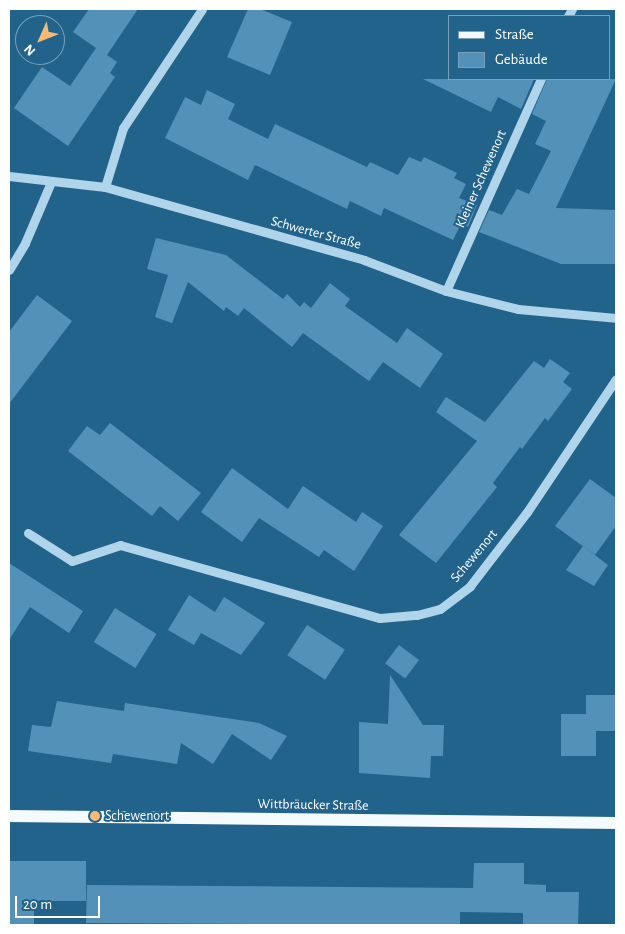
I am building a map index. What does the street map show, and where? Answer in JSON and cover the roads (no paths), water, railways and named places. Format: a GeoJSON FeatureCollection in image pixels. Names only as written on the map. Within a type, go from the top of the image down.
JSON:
{"type":"FeatureCollection","features":[{"type":"Feature","properties":{"kind":"main road","name":"Wittbräucker Straße"},"geometry":{"type":"LineString","coordinates":[[9,816],[616,823]]}},
{"type":"Feature","properties":{"kind":"street"},"geometry":{"type":"LineString","coordinates":[[105,187],[123,128],[202,9]]}},
{"type":"Feature","properties":{"kind":"street","name":"Kleiner Schewenort"},"geometry":{"type":"LineString","coordinates":[[446,291],[540,80]]}},
{"type":"Feature","properties":{"kind":"street","name":"Schwerter Straße"},"geometry":{"type":"LineString","coordinates":[[9,176],[105,187],[364,260],[446,291],[518,309],[616,318]]}},
{"type":"Feature","properties":{"kind":"street"},"geometry":{"type":"LineString","coordinates":[[9,270],[25,243],[51,182]]}},
{"type":"Feature","properties":{"kind":"street","name":"Schewenort"},"geometry":{"type":"LineString","coordinates":[[28,533],[72,561],[120,545],[380,618],[417,615],[440,609],[470,586],[532,504],[616,379]]}},
{"type":"Feature","properties":{"kind":"place","name":"Schewenort"},"geometry":{"type":"Point","coordinates":[95,816]}}]}
